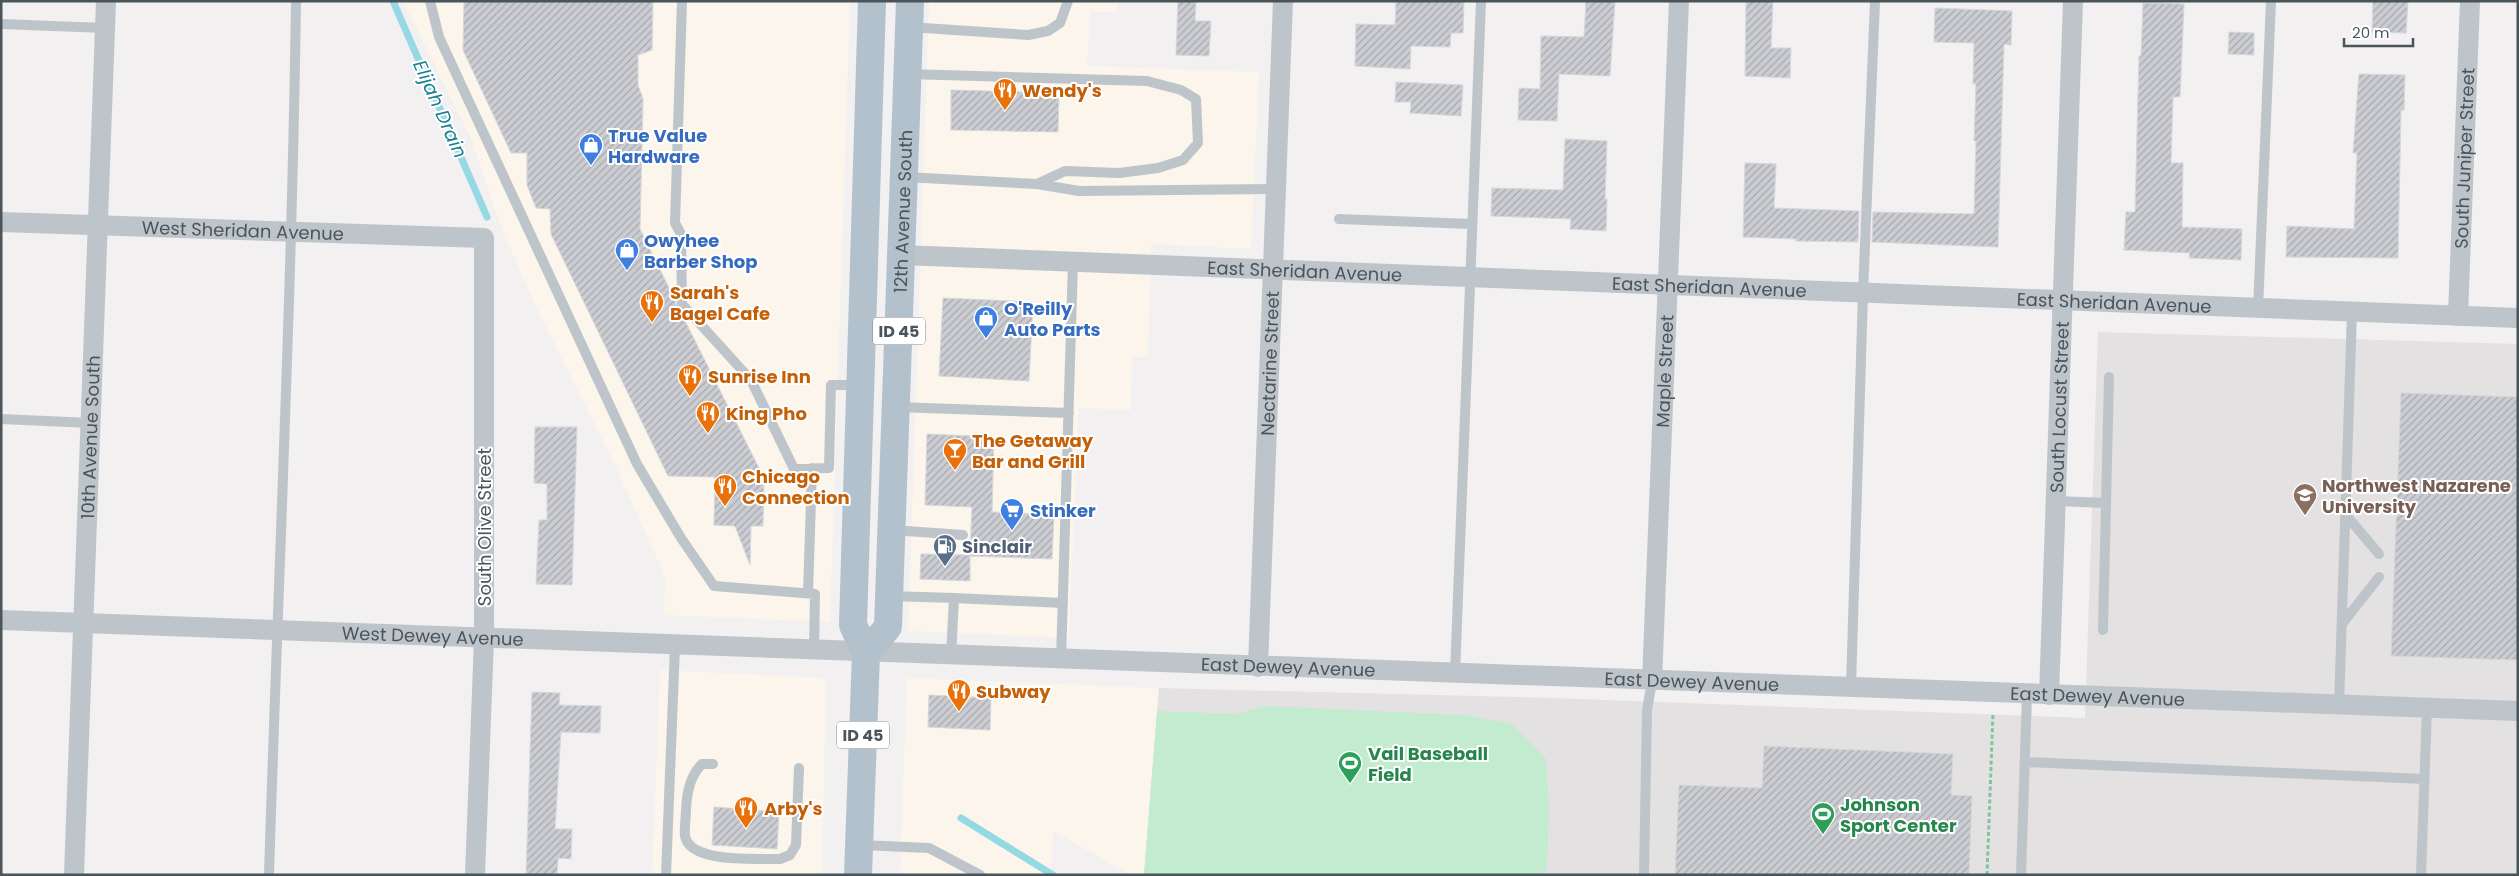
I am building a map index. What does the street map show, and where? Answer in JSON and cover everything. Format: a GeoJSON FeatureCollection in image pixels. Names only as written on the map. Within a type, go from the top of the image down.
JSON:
{"type":"FeatureCollection","features":[{"type":"Feature","properties":{"kind":"main road"},"geometry":{"type":"LineString","coordinates":[[874,1],[888,42],[882,217],[889,232],[901,247]]}},
{"type":"Feature","properties":{"kind":"main road","name":"12th Avenue South"},"geometry":{"type":"LineString","coordinates":[[858,875],[866,653],[853,625],[859,385],[874,1]]}},
{"type":"Feature","properties":{"kind":"main road","name":"12th Avenue South"},"geometry":{"type":"LineString","coordinates":[[866,653],[888,627],[909,14]]}},
{"type":"Feature","properties":{"kind":"main road"},"geometry":{"type":"LineString","coordinates":[[864,260],[874,268],[880,288],[879,386],[886,401],[895,407]]}},
{"type":"Feature","properties":{"kind":"street","name":"10th Avenue South"},"geometry":{"type":"LineString","coordinates":[[74,875],[85,624],[106,1]]}},
{"type":"Feature","properties":{"kind":"street","name":"Nectarine Street"},"geometry":{"type":"LineString","coordinates":[[1258,667],[1283,1]]}},
{"type":"Feature","properties":{"kind":"street","name":"Maple Street"},"geometry":{"type":"LineString","coordinates":[[1652,680],[1678,1]]}},
{"type":"Feature","properties":{"kind":"street","name":"South Locust Street"},"geometry":{"type":"LineString","coordinates":[[2049,695],[2073,1]]}},
{"type":"Feature","properties":{"kind":"street","name":"South Juniper Street"},"geometry":{"type":"LineString","coordinates":[[2458,316],[2470,1]]}},
{"type":"Feature","properties":{"kind":"street","name":"West Sheridan Avenue"},"geometry":{"type":"LineString","coordinates":[[1,222],[484,238]]}},
{"type":"Feature","properties":{"kind":"street","name":"South Olive Street"},"geometry":{"type":"LineString","coordinates":[[475,875],[484,639],[484,238]]}},
{"type":"Feature","properties":{"kind":"street","name":"East Sheridan Avenue"},"geometry":{"type":"LineString","coordinates":[[901,247],[1073,262],[2518,318]]}},
{"type":"Feature","properties":{"kind":"street","name":"West Dewey Avenue"},"geometry":{"type":"LineString","coordinates":[[1,620],[866,653]]}},
{"type":"Feature","properties":{"kind":"street","name":"East Dewey Avenue"},"geometry":{"type":"LineString","coordinates":[[866,653],[2518,711]]}},
{"type":"Feature","properties":{"kind":"lane"},"geometry":{"type":"LineString","coordinates":[[269,875],[276,631],[293,232],[296,1]]}},
{"type":"Feature","properties":{"kind":"lane"},"geometry":{"type":"LineString","coordinates":[[430,1],[439,37],[637,464],[681,538],[714,586],[815,594],[814,651]]}},
{"type":"Feature","properties":{"kind":"lane"},"geometry":{"type":"LineString","coordinates":[[682,1],[675,223],[681,234],[682,304],[752,380],[794,469],[829,468],[831,385],[859,385]]}},
{"type":"Feature","properties":{"kind":"lane"},"geometry":{"type":"LineString","coordinates":[[909,14],[1028,35],[1048,31],[1060,23],[1068,1]]}},
{"type":"Feature","properties":{"kind":"lane"},"geometry":{"type":"LineString","coordinates":[[1455,674],[1481,1]]}},
{"type":"Feature","properties":{"kind":"lane"},"geometry":{"type":"LineString","coordinates":[[1851,688],[1863,293],[1875,1]]}},
{"type":"Feature","properties":{"kind":"lane"},"geometry":{"type":"LineString","coordinates":[[2258,308],[2271,1]]}},
{"type":"Feature","properties":{"kind":"lane"},"geometry":{"type":"LineString","coordinates":[[1,24],[105,28]]}},
{"type":"Feature","properties":{"kind":"lane"},"geometry":{"type":"LineString","coordinates":[[907,74],[1147,81],[1182,90],[1196,99],[1198,144],[1183,160],[1158,168],[1119,173],[1065,171],[1037,184]]}},
{"type":"Feature","properties":{"kind":"lane"},"geometry":{"type":"LineString","coordinates":[[904,177],[1037,184],[1079,191],[1276,189]]}},
{"type":"Feature","properties":{"kind":"lane"},"geometry":{"type":"LineString","coordinates":[[1339,219],[1472,224]]}},
{"type":"Feature","properties":{"kind":"lane"},"geometry":{"type":"LineString","coordinates":[[1061,660],[1073,262]]}},
{"type":"Feature","properties":{"kind":"lane"},"geometry":{"type":"LineString","coordinates":[[2339,705],[2352,312]]}},
{"type":"Feature","properties":{"kind":"lane"},"geometry":{"type":"LineString","coordinates":[[2103,630],[2109,377]]}},
{"type":"Feature","properties":{"kind":"lane"},"geometry":{"type":"LineString","coordinates":[[895,407],[1069,413]]}},
{"type":"Feature","properties":{"kind":"lane"},"geometry":{"type":"LineString","coordinates":[[1,419],[91,423]]}},
{"type":"Feature","properties":{"kind":"lane"},"geometry":{"type":"LineString","coordinates":[[808,593],[812,468]]}},
{"type":"Feature","properties":{"kind":"lane"},"geometry":{"type":"LineString","coordinates":[[2056,501],[2106,503]]}},
{"type":"Feature","properties":{"kind":"lane"},"geometry":{"type":"LineString","coordinates":[[2345,514],[2379,554]]}},
{"type":"Feature","properties":{"kind":"lane"},"geometry":{"type":"LineString","coordinates":[[891,530],[963,535]]}},
{"type":"Feature","properties":{"kind":"lane"},"geometry":{"type":"LineString","coordinates":[[2342,624],[2378,577]]}},
{"type":"Feature","properties":{"kind":"lane"},"geometry":{"type":"LineString","coordinates":[[890,596],[1063,603]]}},
{"type":"Feature","properties":{"kind":"lane"},"geometry":{"type":"LineString","coordinates":[[952,656],[954,598]]}},
{"type":"Feature","properties":{"kind":"lane"},"geometry":{"type":"LineString","coordinates":[[666,875],[675,646]]}},
{"type":"Feature","properties":{"kind":"lane"},"geometry":{"type":"LineString","coordinates":[[1644,875],[1647,710],[1652,680]]}},
{"type":"Feature","properties":{"kind":"lane"},"geometry":{"type":"LineString","coordinates":[[2021,875],[2027,694]]}},
{"type":"Feature","properties":{"kind":"lane"},"geometry":{"type":"LineString","coordinates":[[2422,875],[2427,708]]}},
{"type":"Feature","properties":{"kind":"lane"},"geometry":{"type":"LineString","coordinates":[[2025,762],[2424,779]]}},
{"type":"Feature","properties":{"kind":"lane"},"geometry":{"type":"LineString","coordinates":[[714,764],[702,764],[694,771],[686,798],[685,823],[685,838],[691,848],[712,856],[780,859],[790,855],[796,846],[799,768]]}},
{"type":"Feature","properties":{"kind":"lane"},"geometry":{"type":"LineString","coordinates":[[668,823],[685,823]]}},
{"type":"Feature","properties":{"kind":"lane"},"geometry":{"type":"LineString","coordinates":[[859,845],[929,848],[980,875]]}},
{"type":"Feature","properties":{"kind":"path"},"geometry":{"type":"LineString","coordinates":[[1987,875],[1993,693]]}},
{"type":"Feature","properties":{"kind":"shaded area"},"geometry":{"type":"Polygon","coordinates":[[[403,1],[850,1],[830,622],[664,615],[665,579],[660,566],[615,465],[536,307],[504,235],[470,136],[403,1]]]}},
{"type":"Feature","properties":{"kind":"shaded area"},"geometry":{"type":"Polygon","coordinates":[[[929,1],[1118,1],[1117,12],[1090,12],[1087,66],[1259,72],[1251,249],[1151,244],[1148,357],[1132,357],[1131,410],[1079,408],[1069,638],[908,631],[929,1]]]}},
{"type":"Feature","properties":{"kind":"shaded area","name":"Northwest Nazarene University"},"geometry":{"type":"Polygon","coordinates":[[[2098,332],[2518,344],[2518,875],[1144,875],[1159,688],[1552,698],[2085,718],[2098,332]]]}},
{"type":"Feature","properties":{"kind":"shaded area"},"geometry":{"type":"Polygon","coordinates":[[[660,670],[826,678],[822,875],[652,875],[660,670]]]}},
{"type":"Feature","properties":{"kind":"shaded area"},"geometry":{"type":"Polygon","coordinates":[[[907,678],[1159,688],[1144,875],[1131,875],[1053,831],[1051,875],[900,875],[907,678]]]}},
{"type":"Feature","properties":{"kind":"green space","name":"Vail Baseball Field"},"geometry":{"type":"Polygon","coordinates":[[[1264,706],[1463,715],[1512,724],[1546,759],[1549,808],[1545,875],[1144,875],[1157,711],[1239,714],[1264,706]]]}},
{"type":"Feature","properties":{"kind":"building"},"geometry":{"type":"Polygon","coordinates":[[[464,1],[653,1],[652,50],[638,55],[638,85],[643,99],[640,229],[675,300],[677,308],[764,478],[763,526],[751,526],[750,565],[735,526],[714,525],[715,477],[668,476],[551,234],[550,209],[536,208],[527,185],[527,153],[511,153],[463,50],[464,1]]]}},
{"type":"Feature","properties":{"kind":"building"},"geometry":{"type":"Polygon","coordinates":[[[1178,1],[1196,1],[1195,21],[1211,21],[1209,56],[1176,55],[1178,1]]]}},
{"type":"Feature","properties":{"kind":"building"},"geometry":{"type":"Polygon","coordinates":[[[1396,1],[1464,1],[1463,33],[1451,33],[1450,47],[1411,46],[1410,69],[1355,66],[1356,24],[1395,25],[1396,1]]]}},
{"type":"Feature","properties":{"kind":"building"},"geometry":{"type":"Polygon","coordinates":[[[1586,1],[1615,1],[1610,76],[1559,74],[1557,121],[1518,120],[1519,88],[1540,89],[1541,36],[1584,37],[1586,1]]]}},
{"type":"Feature","properties":{"kind":"building"},"geometry":{"type":"Polygon","coordinates":[[[1746,1],[1773,1],[1771,48],[1791,48],[1790,78],[1745,76],[1746,1]]]}},
{"type":"Feature","properties":{"kind":"building"},"geometry":{"type":"Polygon","coordinates":[[[2373,1],[2408,1],[2406,33],[2372,32],[2373,1]]]}},
{"type":"Feature","properties":{"kind":"building"},"geometry":{"type":"Polygon","coordinates":[[[2143,3],[2184,4],[2180,97],[2173,97],[2171,163],[2183,163],[2182,227],[2242,229],[2241,260],[2189,258],[2190,253],[2124,250],[2126,212],[2135,212],[2139,56],[2141,56],[2143,3]]]}},
{"type":"Feature","properties":{"kind":"building"},"geometry":{"type":"Polygon","coordinates":[[[1935,8],[2012,11],[2011,45],[2004,44],[1998,247],[1872,242],[1873,212],[1974,214],[1976,84],[1973,84],[1974,43],[1934,42],[1935,8]]]}},
{"type":"Feature","properties":{"kind":"building"},"geometry":{"type":"Polygon","coordinates":[[[2229,32],[2254,33],[2254,55],[2228,54],[2229,32]]]}},
{"type":"Feature","properties":{"kind":"building"},"geometry":{"type":"Polygon","coordinates":[[[2359,74],[2405,75],[2404,110],[2401,110],[2398,258],[2286,257],[2287,226],[2354,229],[2357,153],[2353,153],[2359,74]]]}},
{"type":"Feature","properties":{"kind":"building"},"geometry":{"type":"Polygon","coordinates":[[[1396,82],[1463,85],[1461,116],[1410,113],[1411,102],[1395,102],[1396,82]]]}},
{"type":"Feature","properties":{"kind":"building","name":"Wendy's"},"geometry":{"type":"Polygon","coordinates":[[[951,90],[1059,93],[1058,132],[951,130],[951,90]]]}},
{"type":"Feature","properties":{"kind":"building"},"geometry":{"type":"Polygon","coordinates":[[[1565,139],[1607,141],[1606,231],[1570,229],[1571,219],[1491,216],[1492,188],[1563,190],[1565,139]]]}},
{"type":"Feature","properties":{"kind":"building"},"geometry":{"type":"Polygon","coordinates":[[[1745,163],[1776,164],[1774,208],[1859,211],[1858,242],[1796,241],[1796,239],[1743,237],[1745,163]]]}},
{"type":"Feature","properties":{"kind":"building","name":"O'Reilly Auto Parts"},"geometry":{"type":"Polygon","coordinates":[[[943,298],[1033,302],[1029,381],[939,376],[943,298]]]}},
{"type":"Feature","properties":{"kind":"building"},"geometry":{"type":"Polygon","coordinates":[[[2401,393],[2518,397],[2518,660],[2391,656],[2401,393]]]}},
{"type":"Feature","properties":{"kind":"building"},"geometry":{"type":"Polygon","coordinates":[[[535,427],[577,427],[572,585],[536,584],[539,520],[547,520],[547,484],[534,483],[535,427]]]}},
{"type":"Feature","properties":{"kind":"building"},"geometry":{"type":"Polygon","coordinates":[[[927,434],[994,437],[992,512],[1054,515],[1052,559],[970,556],[970,581],[920,579],[921,554],[970,555],[972,507],[925,505],[927,434]]]}},
{"type":"Feature","properties":{"kind":"building"},"geometry":{"type":"Polygon","coordinates":[[[532,692],[560,693],[559,705],[601,706],[600,733],[561,732],[555,829],[572,829],[571,859],[558,858],[557,875],[526,875],[532,692]]]}},
{"type":"Feature","properties":{"kind":"building","name":"Subway"},"geometry":{"type":"Polygon","coordinates":[[[929,695],[991,698],[990,730],[928,727],[929,695]]]}},
{"type":"Feature","properties":{"kind":"building","name":"Johnson Sport Center"},"geometry":{"type":"Polygon","coordinates":[[[1764,746],[1953,754],[1951,795],[1972,796],[1969,875],[1675,875],[1679,785],[1762,788],[1764,746]]]}},
{"type":"Feature","properties":{"kind":"building","name":"Arby's"},"geometry":{"type":"Polygon","coordinates":[[[714,807],[779,812],[777,849],[712,845],[714,807]]]}},
{"type":"Feature","properties":{"kind":"waterway","name":"Elijah Drain"},"geometry":{"type":"LineString","coordinates":[[393,1],[487,217]]}},
{"type":"Feature","properties":{"kind":"waterway","name":"Elijah Drain"},"geometry":{"type":"LineString","coordinates":[[961,818],[1053,875]]}},
{"type":"Feature","properties":{"kind":"place","name":"Wendy's"},"geometry":{"type":"Point","coordinates":[1005,111]}},
{"type":"Feature","properties":{"kind":"place","name":"True Value Hardware"},"geometry":{"type":"Point","coordinates":[591,166]}},
{"type":"Feature","properties":{"kind":"place","name":"Owyhee Barber Shop"},"geometry":{"type":"Point","coordinates":[627,271]}},
{"type":"Feature","properties":{"kind":"place","name":"Sarah's Bagel Cafe"},"geometry":{"type":"Point","coordinates":[652,323]}},
{"type":"Feature","properties":{"kind":"place","name":"O'Reilly Auto Parts"},"geometry":{"type":"Point","coordinates":[986,339]}},
{"type":"Feature","properties":{"kind":"place","name":"Sunrise Inn"},"geometry":{"type":"Point","coordinates":[690,397]}},
{"type":"Feature","properties":{"kind":"place","name":"King Pho"},"geometry":{"type":"Point","coordinates":[708,434]}},
{"type":"Feature","properties":{"kind":"place","name":"The Getaway Bar and Grill"},"geometry":{"type":"Point","coordinates":[955,471]}},
{"type":"Feature","properties":{"kind":"place","name":"Chicago Connection"},"geometry":{"type":"Point","coordinates":[725,507]}},
{"type":"Feature","properties":{"kind":"place","name":"Northwest Nazarene University"},"geometry":{"type":"Point","coordinates":[2305,516]}},
{"type":"Feature","properties":{"kind":"place","name":"Stinker"},"geometry":{"type":"Point","coordinates":[1012,531]}},
{"type":"Feature","properties":{"kind":"place","name":"Sinclair"},"geometry":{"type":"Point","coordinates":[945,567]}},
{"type":"Feature","properties":{"kind":"place","name":"Subway"},"geometry":{"type":"Point","coordinates":[959,712]}},
{"type":"Feature","properties":{"kind":"place","name":"Vail Baseball Field"},"geometry":{"type":"Point","coordinates":[1350,784]}},
{"type":"Feature","properties":{"kind":"place","name":"Arby's"},"geometry":{"type":"Point","coordinates":[746,829]}},
{"type":"Feature","properties":{"kind":"place","name":"Johnson Sport Center"},"geometry":{"type":"Point","coordinates":[1823,835]}}]}
